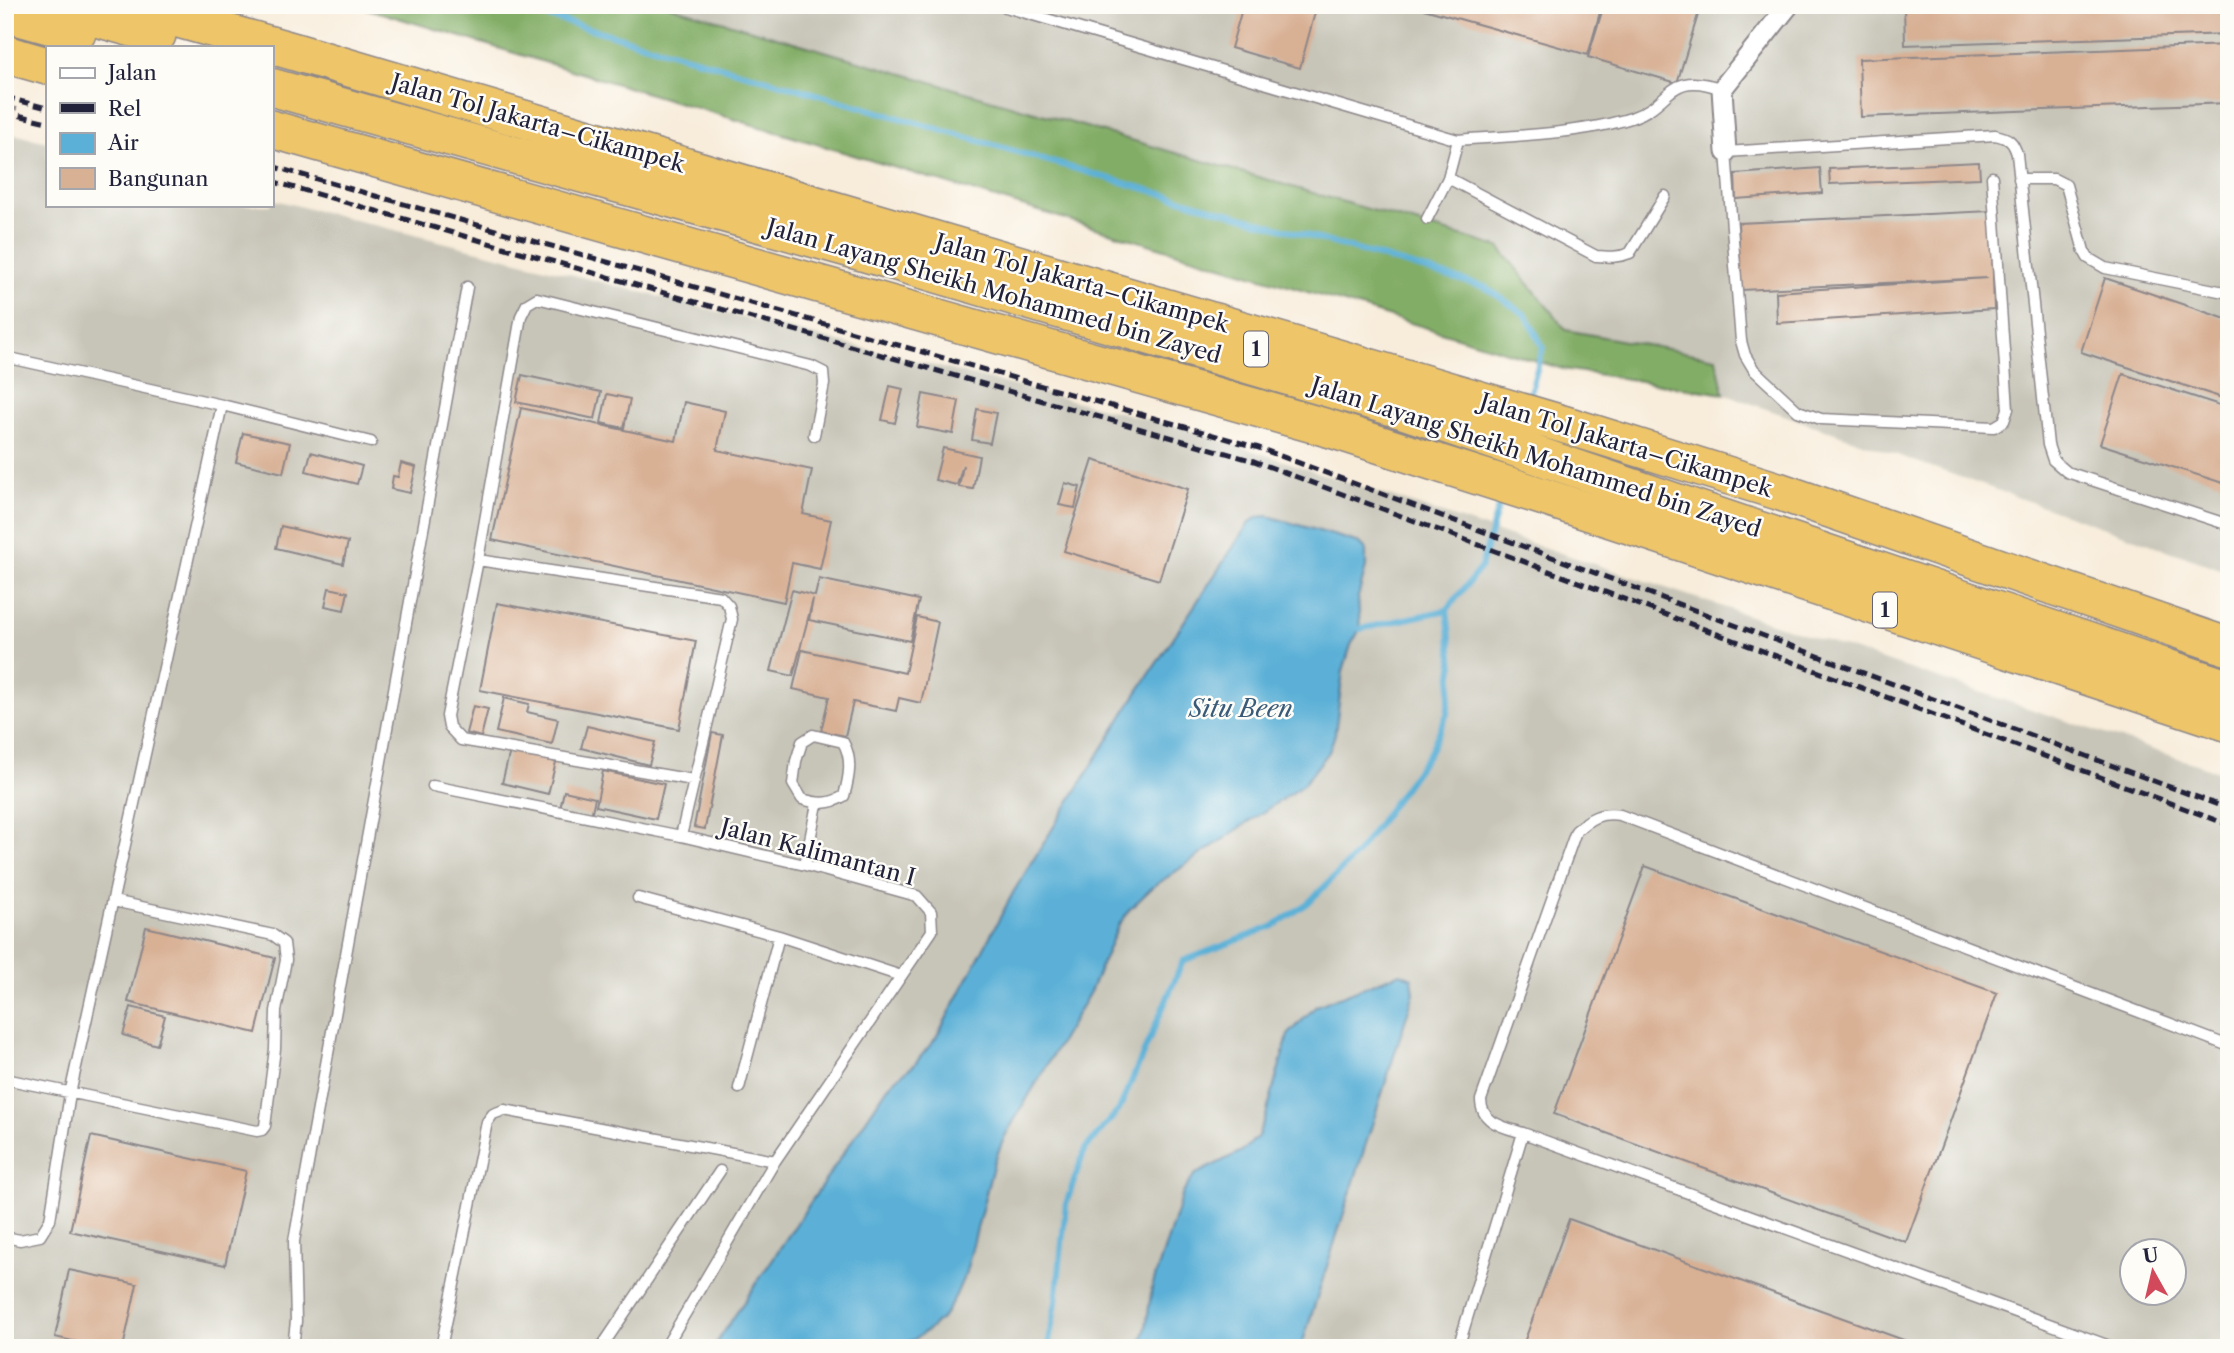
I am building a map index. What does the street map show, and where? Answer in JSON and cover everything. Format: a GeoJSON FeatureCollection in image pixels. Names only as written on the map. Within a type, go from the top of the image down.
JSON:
{"type":"FeatureCollection","features":[{"type":"Feature","properties":{"kind":"highway"},"geometry":{"type":"LineString","coordinates":[[50,5],[198,46]]}},
{"type":"Feature","properties":{"kind":"highway","name":"Jalan Tol Jakarta–Cikampek"},"geometry":{"type":"LineString","coordinates":[[129,5],[1569,426],[1778,491],[2229,647]]}},
{"type":"Feature","properties":{"kind":"highway"},"geometry":{"type":"LineString","coordinates":[[5,13],[124,46]]}},
{"type":"Feature","properties":{"kind":"highway"},"geometry":{"type":"LineString","coordinates":[[5,54],[46,66]]}},
{"type":"Feature","properties":{"kind":"highway","name":"Jalan Layang Sheikh Mohammed bin Zayed"},"geometry":{"type":"LineString","coordinates":[[273,67],[861,230],[1668,474],[2229,673]]}},
{"type":"Feature","properties":{"kind":"highway","name":"Jalan Layang Sheikh Mohammed bin Zayed"},"geometry":{"type":"LineString","coordinates":[[273,88],[862,252],[1403,410],[2229,689]]}},
{"type":"Feature","properties":{"kind":"highway","name":"1"},"geometry":{"type":"LineString","coordinates":[[273,130],[1304,421],[1443,463],[2229,723]]}},
{"type":"Feature","properties":{"kind":"street"},"geometry":{"type":"LineString","coordinates":[[1726,152],[1723,89],[1789,5]]}},
{"type":"Feature","properties":{"kind":"lane"},"geometry":{"type":"LineString","coordinates":[[999,5],[1458,140],[1525,135],[1611,123],[1634,117],[1678,86],[1693,81],[1723,89]]}},
{"type":"Feature","properties":{"kind":"lane"},"geometry":{"type":"LineString","coordinates":[[1992,177],[2008,409],[2004,421],[1994,427],[1821,419],[1798,411],[1754,370],[1741,341],[1726,152],[1995,135],[2008,138],[2014,145],[2019,178],[2048,445],[2053,460],[2067,472],[2229,525]]}},
{"type":"Feature","properties":{"kind":"lane"},"geometry":{"type":"LineString","coordinates":[[1427,219],[1448,178],[1458,140]]}},
{"type":"Feature","properties":{"kind":"lane"},"geometry":{"type":"LineString","coordinates":[[1448,178],[1595,256],[1620,257],[1630,253],[1665,196]]}},
{"type":"Feature","properties":{"kind":"lane"},"geometry":{"type":"LineString","coordinates":[[2019,178],[2054,179],[2066,184],[2084,251],[2105,268],[2229,293]]}},
{"type":"Feature","properties":{"kind":"lane"},"geometry":{"type":"LineString","coordinates":[[293,1348],[296,1321],[294,1241],[467,287]]}},
{"type":"Feature","properties":{"kind":"lane"},"geometry":{"type":"LineString","coordinates":[[693,780],[461,740],[449,727],[447,716],[478,560],[521,316],[527,303],[537,298],[811,366],[823,372],[824,384],[814,435]]}},
{"type":"Feature","properties":{"kind":"lane"},"geometry":{"type":"LineString","coordinates":[[5,357],[222,405],[370,442]]}},
{"type":"Feature","properties":{"kind":"lane"},"geometry":{"type":"LineString","coordinates":[[5,1237],[20,1240],[40,1236],[50,1220],[70,1094],[222,405]]}},
{"type":"Feature","properties":{"kind":"lane"},"geometry":{"type":"LineString","coordinates":[[478,560],[721,597],[729,606],[732,619],[681,836]]}},
{"type":"Feature","properties":{"kind":"lane"},"geometry":{"type":"LineString","coordinates":[[813,735],[844,742],[848,750],[850,775],[844,796],[833,803],[817,804],[802,799],[793,784],[802,742],[813,735]]}},
{"type":"Feature","properties":{"kind":"lane","name":"Jalan Kalimantan I"},"geometry":{"type":"LineString","coordinates":[[433,786],[681,836],[805,865],[918,896],[931,912],[932,931],[775,1161],[665,1348]]}},
{"type":"Feature","properties":{"kind":"lane"},"geometry":{"type":"LineString","coordinates":[[805,865],[817,804]]}},
{"type":"Feature","properties":{"kind":"lane"},"geometry":{"type":"LineString","coordinates":[[2115,1348],[1492,1122],[1481,1110],[1481,1100],[1576,831],[1589,819],[1605,813],[1620,815],[2229,1046]]}},
{"type":"Feature","properties":{"kind":"lane"},"geometry":{"type":"LineString","coordinates":[[638,898],[779,936],[901,976]]}},
{"type":"Feature","properties":{"kind":"lane"},"geometry":{"type":"LineString","coordinates":[[5,1079],[257,1131],[265,1126],[275,1049],[276,1011],[286,960],[284,943],[273,935],[113,901]]}},
{"type":"Feature","properties":{"kind":"lane"},"geometry":{"type":"LineString","coordinates":[[739,1088],[779,936]]}},
{"type":"Feature","properties":{"kind":"lane"},"geometry":{"type":"LineString","coordinates":[[441,1348],[487,1122],[494,1114],[504,1110],[775,1161]]}},
{"type":"Feature","properties":{"kind":"lane"},"geometry":{"type":"LineString","coordinates":[[1458,1348],[1522,1133]]}},
{"type":"Feature","properties":{"kind":"lane"},"geometry":{"type":"LineString","coordinates":[[601,1348],[720,1171]]}},
{"type":"Feature","properties":{"kind":"path"},"geometry":{"type":"LineString","coordinates":[[5,105],[17,109]]}},
{"type":"Feature","properties":{"kind":"shaded area"},"geometry":{"type":"Polygon","coordinates":[[[666,5],[2229,5],[2229,572],[1724,394],[1716,358],[1566,330],[1499,247],[666,5]]]}},
{"type":"Feature","properties":{"kind":"shaded area"},"geometry":{"type":"Polygon","coordinates":[[[5,132],[46,142],[46,206],[273,206],[273,200],[1190,430],[2229,775],[2229,1348],[5,1348],[5,132]]]}},
{"type":"Feature","properties":{"kind":"green space"},"geometry":{"type":"Polygon","coordinates":[[[355,5],[666,5],[1499,247],[1566,330],[1716,358],[1724,394],[1563,369],[355,5]]]}},
{"type":"Feature","properties":{"kind":"water","name":"Situ Been"},"geometry":{"type":"Polygon","coordinates":[[[1268,516],[1360,543],[1366,549],[1366,567],[1358,597],[1360,629],[1351,645],[1343,671],[1335,734],[1329,752],[1303,785],[1153,887],[1130,909],[1118,926],[1090,992],[1005,1136],[994,1162],[966,1272],[944,1316],[915,1339],[896,1348],[713,1348],[888,1087],[913,1066],[936,1038],[1014,891],[1131,702],[1249,523],[1258,517],[1268,516]]]}},
{"type":"Feature","properties":{"kind":"water"},"geometry":{"type":"Polygon","coordinates":[[[1400,973],[1412,978],[1414,993],[1301,1348],[1139,1348],[1146,1327],[1152,1287],[1183,1193],[1194,1175],[1244,1150],[1258,1136],[1288,1035],[1316,1006],[1400,973]]]}},
{"type":"Feature","properties":{"kind":"building"},"geometry":{"type":"Polygon","coordinates":[[[1243,5],[1317,5],[1300,68],[1231,48],[1243,5]]]}},
{"type":"Feature","properties":{"kind":"building"},"geometry":{"type":"Polygon","coordinates":[[[1426,5],[1602,5],[1588,55],[1424,9],[1426,5]]]}},
{"type":"Feature","properties":{"kind":"building"},"geometry":{"type":"Polygon","coordinates":[[[1604,5],[1701,5],[1677,83],[1588,57],[1604,5]]]}},
{"type":"Feature","properties":{"kind":"building"},"geometry":{"type":"Polygon","coordinates":[[[1904,5],[2229,5],[2229,34],[1905,45],[1904,5]]]}},
{"type":"Feature","properties":{"kind":"building"},"geometry":{"type":"Polygon","coordinates":[[[2229,45],[2229,103],[1861,117],[1859,59],[2229,45]]]}},
{"type":"Feature","properties":{"kind":"building"},"geometry":{"type":"Polygon","coordinates":[[[1979,162],[1980,178],[1830,184],[1829,169],[1979,162]]]}},
{"type":"Feature","properties":{"kind":"building"},"geometry":{"type":"Polygon","coordinates":[[[1820,168],[1822,193],[1736,199],[1735,174],[1820,168]]]}},
{"type":"Feature","properties":{"kind":"building"},"geometry":{"type":"Polygon","coordinates":[[[1991,211],[1994,309],[1777,323],[1776,292],[1988,278],[1741,290],[1738,223],[1991,211]]]}},
{"type":"Feature","properties":{"kind":"building"},"geometry":{"type":"Polygon","coordinates":[[[2105,278],[2229,320],[2229,400],[2081,352],[2105,278]]]}},
{"type":"Feature","properties":{"kind":"building"},"geometry":{"type":"Polygon","coordinates":[[[2123,374],[2229,408],[2229,485],[2100,444],[2123,374]]]}},
{"type":"Feature","properties":{"kind":"building"},"geometry":{"type":"Polygon","coordinates":[[[522,375],[601,392],[595,419],[516,402],[522,375]]]}},
{"type":"Feature","properties":{"kind":"building"},"geometry":{"type":"Polygon","coordinates":[[[890,386],[903,389],[895,423],[882,420],[890,386]]]}},
{"type":"Feature","properties":{"kind":"building"},"geometry":{"type":"Polygon","coordinates":[[[607,394],[630,399],[624,428],[601,423],[607,394]]]}},
{"type":"Feature","properties":{"kind":"building"},"geometry":{"type":"Polygon","coordinates":[[[923,394],[959,401],[953,434],[917,427],[923,394]]]}},
{"type":"Feature","properties":{"kind":"building"},"geometry":{"type":"Polygon","coordinates":[[[684,402],[725,411],[717,450],[812,470],[803,514],[831,520],[820,569],[792,563],[784,602],[492,540],[521,408],[676,441],[684,402]]]}},
{"type":"Feature","properties":{"kind":"building"},"geometry":{"type":"Polygon","coordinates":[[[977,409],[996,413],[990,443],[972,440],[977,409]]]}},
{"type":"Feature","properties":{"kind":"building"},"geometry":{"type":"Polygon","coordinates":[[[243,433],[290,443],[283,473],[236,462],[243,433]]]}},
{"type":"Feature","properties":{"kind":"building"},"geometry":{"type":"Polygon","coordinates":[[[943,448],[979,456],[973,489],[959,487],[963,465],[957,485],[935,480],[943,448]]]}},
{"type":"Feature","properties":{"kind":"building"},"geometry":{"type":"Polygon","coordinates":[[[311,452],[362,466],[357,484],[306,471],[311,452]]]}},
{"type":"Feature","properties":{"kind":"building"},"geometry":{"type":"Polygon","coordinates":[[[1093,460],[1188,489],[1159,580],[1064,551],[1093,460]]]}},
{"type":"Feature","properties":{"kind":"building"},"geometry":{"type":"Polygon","coordinates":[[[401,463],[416,467],[410,493],[391,489],[393,476],[398,477],[401,463]]]}},
{"type":"Feature","properties":{"kind":"building"},"geometry":{"type":"Polygon","coordinates":[[[1065,483],[1080,487],[1075,508],[1059,505],[1065,483]]]}},
{"type":"Feature","properties":{"kind":"building"},"geometry":{"type":"Polygon","coordinates":[[[281,526],[348,542],[343,564],[276,548],[281,526]]]}},
{"type":"Feature","properties":{"kind":"building"},"geometry":{"type":"Polygon","coordinates":[[[819,579],[919,600],[910,641],[809,620],[813,599],[793,676],[771,671],[792,590],[815,596],[819,579]]]}},
{"type":"Feature","properties":{"kind":"building"},"geometry":{"type":"Polygon","coordinates":[[[329,588],[348,592],[344,610],[325,606],[329,588]]]}},
{"type":"Feature","properties":{"kind":"building"},"geometry":{"type":"Polygon","coordinates":[[[497,603],[696,641],[679,729],[480,690],[497,603]]]}},
{"type":"Feature","properties":{"kind":"building"},"geometry":{"type":"Polygon","coordinates":[[[917,617],[938,622],[921,703],[899,698],[896,711],[853,702],[845,736],[821,731],[829,697],[793,689],[802,650],[905,673],[917,617]]]}},
{"type":"Feature","properties":{"kind":"building"},"geometry":{"type":"Polygon","coordinates":[[[504,698],[529,704],[527,712],[558,719],[552,744],[496,732],[504,698]]]}},
{"type":"Feature","properties":{"kind":"building"},"geometry":{"type":"Polygon","coordinates":[[[473,706],[488,709],[481,737],[466,733],[473,706]]]}},
{"type":"Feature","properties":{"kind":"building"},"geometry":{"type":"Polygon","coordinates":[[[587,726],[655,742],[649,765],[581,748],[587,726]]]}},
{"type":"Feature","properties":{"kind":"building"},"geometry":{"type":"Polygon","coordinates":[[[712,733],[723,735],[705,829],[694,827],[712,733]]]}},
{"type":"Feature","properties":{"kind":"building"},"geometry":{"type":"Polygon","coordinates":[[[510,751],[556,762],[548,794],[502,783],[510,751]]]}},
{"type":"Feature","properties":{"kind":"building"},"geometry":{"type":"Polygon","coordinates":[[[603,771],[664,784],[656,819],[596,806],[603,771]]]}},
{"type":"Feature","properties":{"kind":"building"},"geometry":{"type":"Polygon","coordinates":[[[564,791],[595,798],[591,816],[560,809],[564,791]]]}},
{"type":"Feature","properties":{"kind":"building"},"geometry":{"type":"Polygon","coordinates":[[[1645,866],[1997,993],[1906,1242],[1554,1114],[1645,866]]]}},
{"type":"Feature","properties":{"kind":"building"},"geometry":{"type":"Polygon","coordinates":[[[146,927],[275,958],[256,1033],[128,1002],[146,927]]]}},
{"type":"Feature","properties":{"kind":"building"},"geometry":{"type":"Polygon","coordinates":[[[131,1007],[165,1016],[157,1045],[123,1035],[131,1007]]]}},
{"type":"Feature","properties":{"kind":"building"},"geometry":{"type":"Polygon","coordinates":[[[91,1136],[246,1171],[225,1265],[70,1231],[91,1136]]]}},
{"type":"Feature","properties":{"kind":"building"},"geometry":{"type":"Polygon","coordinates":[[[1569,1219],[1923,1347],[1923,1348],[1522,1348],[1569,1219]]]}},
{"type":"Feature","properties":{"kind":"building"},"geometry":{"type":"Polygon","coordinates":[[[69,1270],[137,1284],[123,1348],[103,1348],[55,1337],[69,1270]]]}},
{"type":"Feature","properties":{"kind":"waterway"},"geometry":{"type":"LineString","coordinates":[[508,5],[1485,287],[1526,315],[1543,347],[1528,402]]}},
{"type":"Feature","properties":{"kind":"waterway"},"geometry":{"type":"LineString","coordinates":[[1045,1348],[1049,1342],[1056,1302],[1066,1204],[1085,1149],[1119,1110],[1183,961],[1274,926],[1308,903],[1356,855],[1430,752],[1447,714],[1453,667],[1447,610],[1481,567],[1501,497]]}},
{"type":"Feature","properties":{"kind":"waterway"},"geometry":{"type":"LineString","coordinates":[[1360,629],[1447,610]]}},
{"type":"Feature","properties":{"kind":"railway"},"geometry":{"type":"LineString","coordinates":[[5,97],[46,108]]}},
{"type":"Feature","properties":{"kind":"railway"},"geometry":{"type":"LineString","coordinates":[[5,112],[46,122]]}},
{"type":"Feature","properties":{"kind":"railway"},"geometry":{"type":"LineString","coordinates":[[273,167],[1259,448],[2229,809]]}},
{"type":"Feature","properties":{"kind":"railway"},"geometry":{"type":"LineString","coordinates":[[273,182],[1254,461],[2229,825]]}}]}
